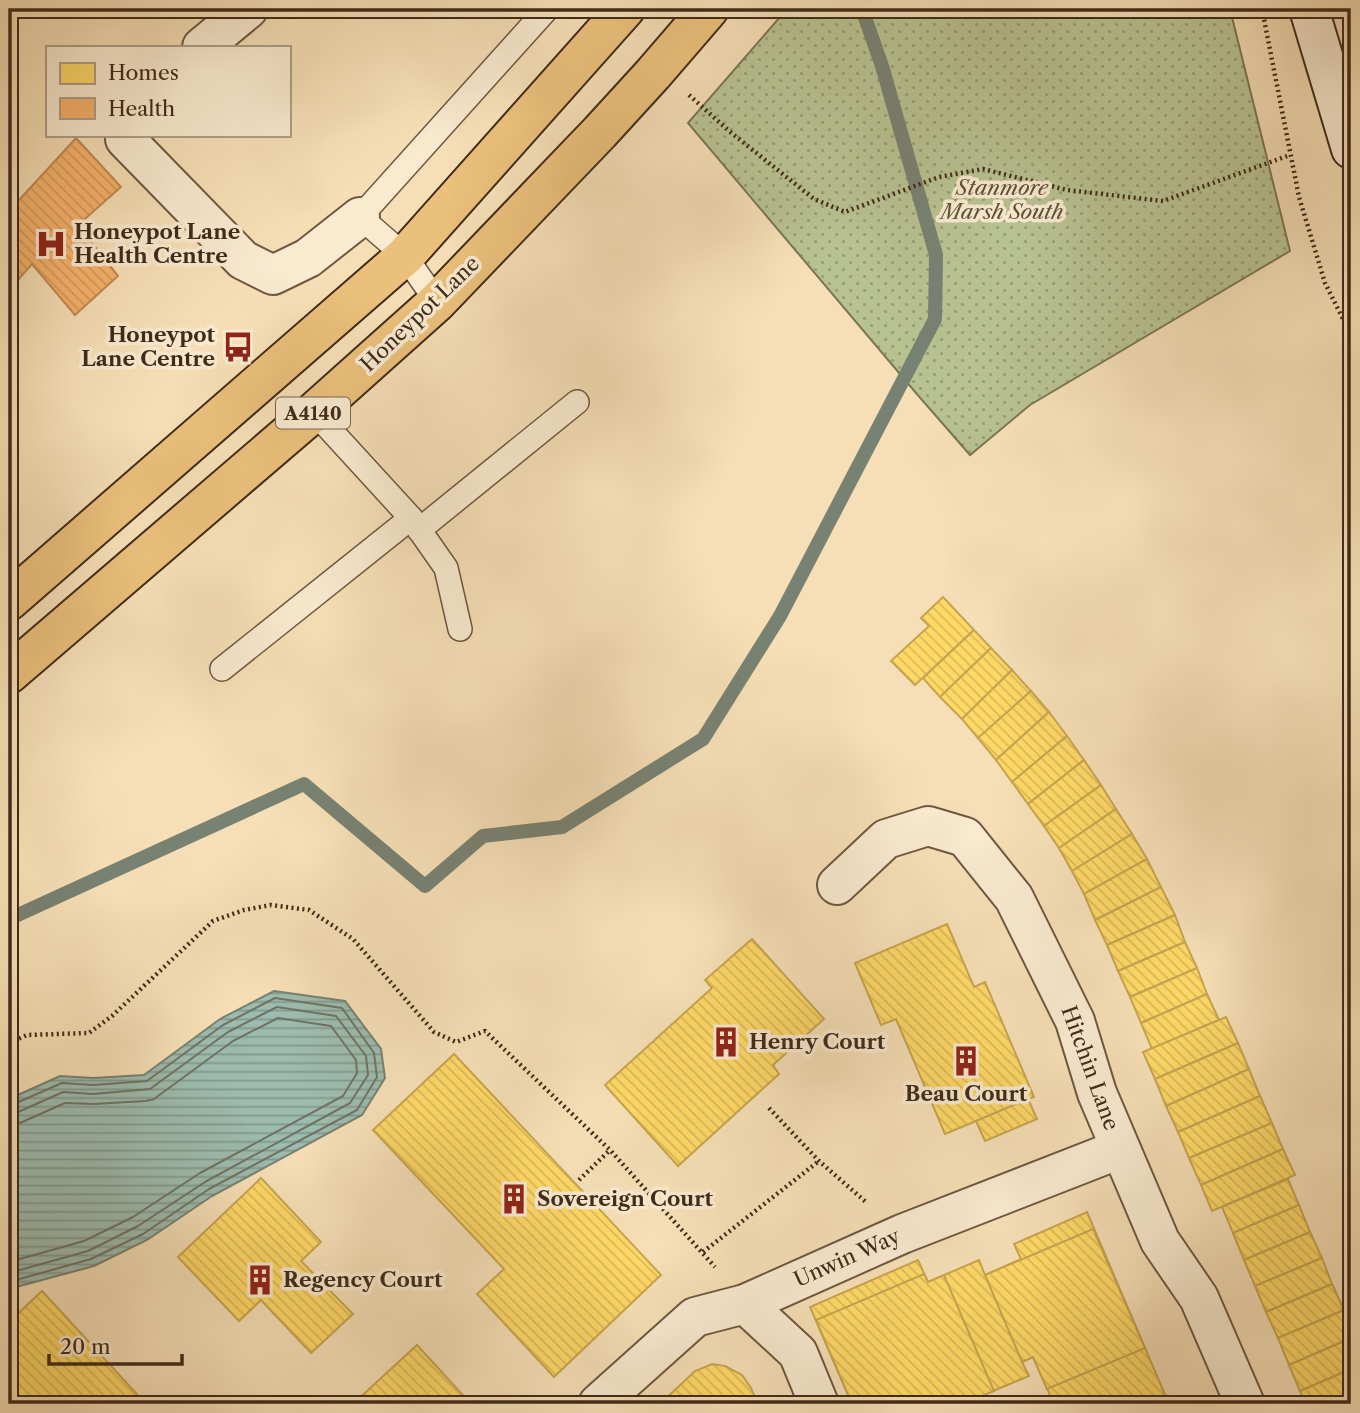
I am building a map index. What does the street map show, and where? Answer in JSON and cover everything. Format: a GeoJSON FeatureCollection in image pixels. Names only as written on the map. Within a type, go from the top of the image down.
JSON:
{"type":"FeatureCollection","features":[{"type":"Feature","properties":{"kind":"main road","name":"A4140"},"geometry":{"type":"LineString","coordinates":[[14,587],[405,257],[625,9]]}},
{"type":"Feature","properties":{"kind":"main road","name":"Honeypot Lane"},"geometry":{"type":"LineString","coordinates":[[9,674],[314,412],[437,302],[600,132],[709,9]]}},
{"type":"Feature","properties":{"kind":"street"},"geometry":{"type":"LineString","coordinates":[[203,46],[248,9]]}},
{"type":"Feature","properties":{"kind":"street"},"geometry":{"type":"LineString","coordinates":[[1308,9],[1351,149]]}},
{"type":"Feature","properties":{"kind":"street"},"geometry":{"type":"LineString","coordinates":[[125,136],[243,260],[274,275],[309,258],[360,217]]}},
{"type":"Feature","properties":{"kind":"street","name":"Hitchin Lane"},"geometry":{"type":"LineString","coordinates":[[838,885],[886,839],[928,826],[965,837],[1014,898],[1075,1021],[1097,1093],[1160,1241],[1199,1298],[1245,1404]]}},
{"type":"Feature","properties":{"kind":"street","name":"Unwin Way"},"geometry":{"type":"LineString","coordinates":[[598,1404],[695,1317],[745,1304],[902,1234],[1120,1149]]}},
{"type":"Feature","properties":{"kind":"street"},"geometry":{"type":"LineString","coordinates":[[745,1304],[798,1353],[819,1404]]}},
{"type":"Feature","properties":{"kind":"lane"},"geometry":{"type":"LineString","coordinates":[[437,302],[405,257],[360,217],[547,9]]}},
{"type":"Feature","properties":{"kind":"lane"},"geometry":{"type":"LineString","coordinates":[[222,669],[577,402]]}},
{"type":"Feature","properties":{"kind":"lane"},"geometry":{"type":"LineString","coordinates":[[314,412],[415,524],[446,568],[460,629]]}},
{"type":"Feature","properties":{"kind":"path"},"geometry":{"type":"LineString","coordinates":[[1262,9],[1299,197],[1325,283],[1351,335]]}},
{"type":"Feature","properties":{"kind":"path"},"geometry":{"type":"LineString","coordinates":[[686,92],[814,200],[845,212],[939,177],[983,169],[1067,190],[1164,201],[1290,155]]}},
{"type":"Feature","properties":{"kind":"path"},"geometry":{"type":"LineString","coordinates":[[9,1043],[27,1035],[89,1033],[112,1016],[213,921],[244,909],[271,905],[309,910],[353,939],[434,1032],[456,1042],[485,1031],[610,1150],[745,1304]]}},
{"type":"Feature","properties":{"kind":"path"},"geometry":{"type":"LineString","coordinates":[[769,1108],[819,1161],[902,1234]]}},
{"type":"Feature","properties":{"kind":"path"},"geometry":{"type":"LineString","coordinates":[[579,1180],[610,1150]]}},
{"type":"Feature","properties":{"kind":"path"},"geometry":{"type":"LineString","coordinates":[[702,1252],[819,1161]]}},
{"type":"Feature","properties":{"kind":"green space","name":"Stanmore Marsh South"},"geometry":{"type":"Polygon","coordinates":[[[787,9],[1230,9],[1290,251],[1030,405],[970,455],[688,123],[787,9]]]}},
{"type":"Feature","properties":{"kind":"water"},"geometry":{"type":"Polygon","coordinates":[[[274,991],[345,1001],[381,1049],[385,1078],[362,1115],[212,1196],[147,1240],[94,1266],[9,1289],[9,1099],[60,1076],[93,1078],[144,1075],[220,1019],[274,991]]]}},
{"type":"Feature","properties":{"kind":"building: Homes"},"geometry":{"type":"Polygon","coordinates":[[[943,597],[974,630],[915,685],[891,661],[929,626],[921,618],[943,597]]]}},
{"type":"Feature","properties":{"kind":"building: Homes"},"geometry":{"type":"Polygon","coordinates":[[[974,630],[991,648],[940,697],[923,678],[974,630]]]}},
{"type":"Feature","properties":{"kind":"building: Homes"},"geometry":{"type":"Polygon","coordinates":[[[991,648],[1012,670],[962,719],[940,697],[991,648]]]}},
{"type":"Feature","properties":{"kind":"building: Homes"},"geometry":{"type":"Polygon","coordinates":[[[1012,670],[1031,691],[978,738],[962,719],[1012,670]]]}},
{"type":"Feature","properties":{"kind":"building: Homes"},"geometry":{"type":"Polygon","coordinates":[[[1031,691],[1049,712],[996,760],[978,738],[1031,691]]]}},
{"type":"Feature","properties":{"kind":"building: Homes"},"geometry":{"type":"Polygon","coordinates":[[[1049,712],[1067,736],[1012,782],[996,760],[1049,712]]]}},
{"type":"Feature","properties":{"kind":"building: Homes"},"geometry":{"type":"Polygon","coordinates":[[[1067,736],[1084,760],[1028,804],[1012,782],[1067,736]]]}},
{"type":"Feature","properties":{"kind":"building: Homes"},"geometry":{"type":"Polygon","coordinates":[[[1084,760],[1101,785],[1044,826],[1028,804],[1084,760]]]}},
{"type":"Feature","properties":{"kind":"building: Homes"},"geometry":{"type":"Polygon","coordinates":[[[1101,785],[1116,809],[1059,848],[1044,826],[1101,785]]]}},
{"type":"Feature","properties":{"kind":"building: Homes"},"geometry":{"type":"Polygon","coordinates":[[[1116,809],[1132,834],[1072,871],[1059,848],[1116,809]]]}},
{"type":"Feature","properties":{"kind":"building: Homes"},"geometry":{"type":"Polygon","coordinates":[[[1132,834],[1147,859],[1084,894],[1072,871],[1132,834]]]}},
{"type":"Feature","properties":{"kind":"building: Homes"},"geometry":{"type":"Polygon","coordinates":[[[1147,859],[1161,887],[1095,920],[1084,894],[1147,859]]]}},
{"type":"Feature","properties":{"kind":"building: Homes"},"geometry":{"type":"Polygon","coordinates":[[[1161,887],[1175,915],[1107,945],[1095,920],[1161,887]]]}},
{"type":"Feature","properties":{"kind":"building: Homes"},"geometry":{"type":"Polygon","coordinates":[[[1175,915],[1185,942],[1118,971],[1107,945],[1175,915]]]}},
{"type":"Feature","properties":{"kind":"building: Homes","name":"Beau Court"},"geometry":{"type":"Polygon","coordinates":[[[947,924],[974,987],[985,982],[1034,1097],[945,1134],[896,1019],[881,1025],[855,963],[947,924]]]}},
{"type":"Feature","properties":{"kind":"building: Homes","name":"Henry Court"},"geometry":{"type":"Polygon","coordinates":[[[752,939],[824,1019],[773,1065],[779,1074],[678,1166],[605,1085],[712,988],[705,980],[752,939]]]}},
{"type":"Feature","properties":{"kind":"building: Homes"},"geometry":{"type":"Polygon","coordinates":[[[1185,942],[1197,968],[1130,997],[1118,971],[1185,942]]]}},
{"type":"Feature","properties":{"kind":"building: Homes"},"geometry":{"type":"Polygon","coordinates":[[[1197,968],[1207,994],[1141,1023],[1130,997],[1197,968]]]}},
{"type":"Feature","properties":{"kind":"building: Homes"},"geometry":{"type":"Polygon","coordinates":[[[1207,994],[1219,1020],[1152,1049],[1141,1023],[1207,994]]]}},
{"type":"Feature","properties":{"kind":"building: Homes"},"geometry":{"type":"Polygon","coordinates":[[[1226,1017],[1238,1043],[1155,1079],[1143,1052],[1226,1017]]]}},
{"type":"Feature","properties":{"kind":"building: Homes"},"geometry":{"type":"Polygon","coordinates":[[[1238,1043],[1249,1069],[1166,1106],[1155,1079],[1238,1043]]]}},
{"type":"Feature","properties":{"kind":"building: Homes","name":"Sovereign Court"},"geometry":{"type":"Polygon","coordinates":[[[454,1054],[661,1275],[554,1377],[477,1294],[504,1269],[373,1130],[454,1054]]]}},
{"type":"Feature","properties":{"kind":"building: Homes"},"geometry":{"type":"Polygon","coordinates":[[[1249,1069],[1260,1096],[1178,1132],[1166,1106],[1249,1069]]]}},
{"type":"Feature","properties":{"kind":"building: Homes"},"geometry":{"type":"Polygon","coordinates":[[[1260,1096],[1272,1123],[1189,1158],[1178,1132],[1260,1096]]]}},
{"type":"Feature","properties":{"kind":"building: Homes"},"geometry":{"type":"Polygon","coordinates":[[[1028,1099],[1037,1119],[985,1141],[976,1121],[1028,1099]]]}},
{"type":"Feature","properties":{"kind":"building: Homes"},"geometry":{"type":"Polygon","coordinates":[[[1272,1123],[1283,1149],[1201,1185],[1189,1158],[1272,1123]]]}},
{"type":"Feature","properties":{"kind":"building: Homes"},"geometry":{"type":"Polygon","coordinates":[[[1283,1149],[1295,1175],[1212,1211],[1201,1185],[1283,1149]]]}},
{"type":"Feature","properties":{"kind":"building: Homes","name":"Regency Court"},"geometry":{"type":"Polygon","coordinates":[[[261,1178],[321,1242],[301,1261],[353,1314],[311,1353],[261,1300],[239,1321],[178,1257],[261,1178]]]}},
{"type":"Feature","properties":{"kind":"building: Homes"},"geometry":{"type":"Polygon","coordinates":[[[1288,1179],[1299,1205],[1233,1233],[1222,1207],[1288,1179]]]}},
{"type":"Feature","properties":{"kind":"building: Homes"},"geometry":{"type":"Polygon","coordinates":[[[1299,1205],[1310,1232],[1244,1260],[1233,1233],[1299,1205]]]}},
{"type":"Feature","properties":{"kind":"building: Homes"},"geometry":{"type":"Polygon","coordinates":[[[1087,1212],[1169,1404],[1076,1404],[1075,1401],[1054,1404],[1033,1357],[1022,1362],[1029,1376],[962,1404],[852,1404],[810,1307],[918,1260],[928,1282],[979,1260],[985,1275],[1021,1259],[1014,1244],[1087,1212]]]}},
{"type":"Feature","properties":{"kind":"building: Homes"},"geometry":{"type":"Polygon","coordinates":[[[1093,1229],[1145,1348],[1047,1389],[1033,1357],[1022,1362],[985,1275],[1093,1229]]]}},
{"type":"Feature","properties":{"kind":"building: Homes"},"geometry":{"type":"Polygon","coordinates":[[[1310,1232],[1322,1258],[1255,1286],[1244,1260],[1310,1232]]]}},
{"type":"Feature","properties":{"kind":"building: Homes"},"geometry":{"type":"Polygon","coordinates":[[[1322,1258],[1332,1284],[1266,1312],[1255,1286],[1322,1258]]]}},
{"type":"Feature","properties":{"kind":"building: Homes"},"geometry":{"type":"Polygon","coordinates":[[[924,1274],[928,1282],[944,1275],[994,1391],[962,1404],[852,1404],[816,1320],[924,1274]]]}},
{"type":"Feature","properties":{"kind":"building: Homes"},"geometry":{"type":"Polygon","coordinates":[[[1332,1284],[1344,1310],[1278,1338],[1266,1312],[1332,1284]]]}},
{"type":"Feature","properties":{"kind":"building: Homes"},"geometry":{"type":"Polygon","coordinates":[[[42,1291],[146,1404],[15,1404],[9,1398],[9,1322],[42,1291]]]}},
{"type":"Feature","properties":{"kind":"building: Homes"},"geometry":{"type":"Polygon","coordinates":[[[1344,1310],[1351,1328],[1351,1338],[1289,1365],[1278,1338],[1344,1310]]]}},
{"type":"Feature","properties":{"kind":"building: Homes"},"geometry":{"type":"Polygon","coordinates":[[[1351,1338],[1351,1369],[1300,1391],[1289,1365],[1351,1338]]]}},
{"type":"Feature","properties":{"kind":"building: Homes"},"geometry":{"type":"Polygon","coordinates":[[[417,1345],[471,1404],[352,1404],[354,1403],[417,1345]]]}},
{"type":"Feature","properties":{"kind":"building: Homes"},"geometry":{"type":"Polygon","coordinates":[[[712,1364],[725,1366],[742,1375],[758,1404],[660,1404],[695,1371],[712,1364]]]}},
{"type":"Feature","properties":{"kind":"building: Homes"},"geometry":{"type":"Polygon","coordinates":[[[1351,1369],[1351,1400],[1342,1404],[1305,1404],[1300,1391],[1351,1369]]]}},
{"type":"Feature","properties":{"kind":"building: Health","name":"Honeypot Lane Health Centre"},"geometry":{"type":"Polygon","coordinates":[[[76,138],[121,187],[78,225],[118,276],[75,315],[32,264],[9,290],[9,211],[76,138]]]}},
{"type":"Feature","properties":{"kind":"waterway"},"geometry":{"type":"LineString","coordinates":[[9,919],[304,784],[425,886],[483,836],[562,827],[703,739],[780,616],[935,319],[936,255],[882,66],[862,9]]}},
{"type":"Feature","properties":{"kind":"place","name":"Honeypot Lane Health Centre"},"geometry":{"type":"Point","coordinates":[51,244]}},
{"type":"Feature","properties":{"kind":"place","name":"Honeypot Lane Centre"},"geometry":{"type":"Point","coordinates":[238,347]}},
{"type":"Feature","properties":{"kind":"place","name":"Henry Court"},"geometry":{"type":"Point","coordinates":[726,1042]}},
{"type":"Feature","properties":{"kind":"place","name":"Beau Court"},"geometry":{"type":"Point","coordinates":[966,1061]}},
{"type":"Feature","properties":{"kind":"place","name":"Sovereign Court"},"geometry":{"type":"Point","coordinates":[514,1199]}},
{"type":"Feature","properties":{"kind":"place","name":"Regency Court"},"geometry":{"type":"Point","coordinates":[260,1280]}}]}
